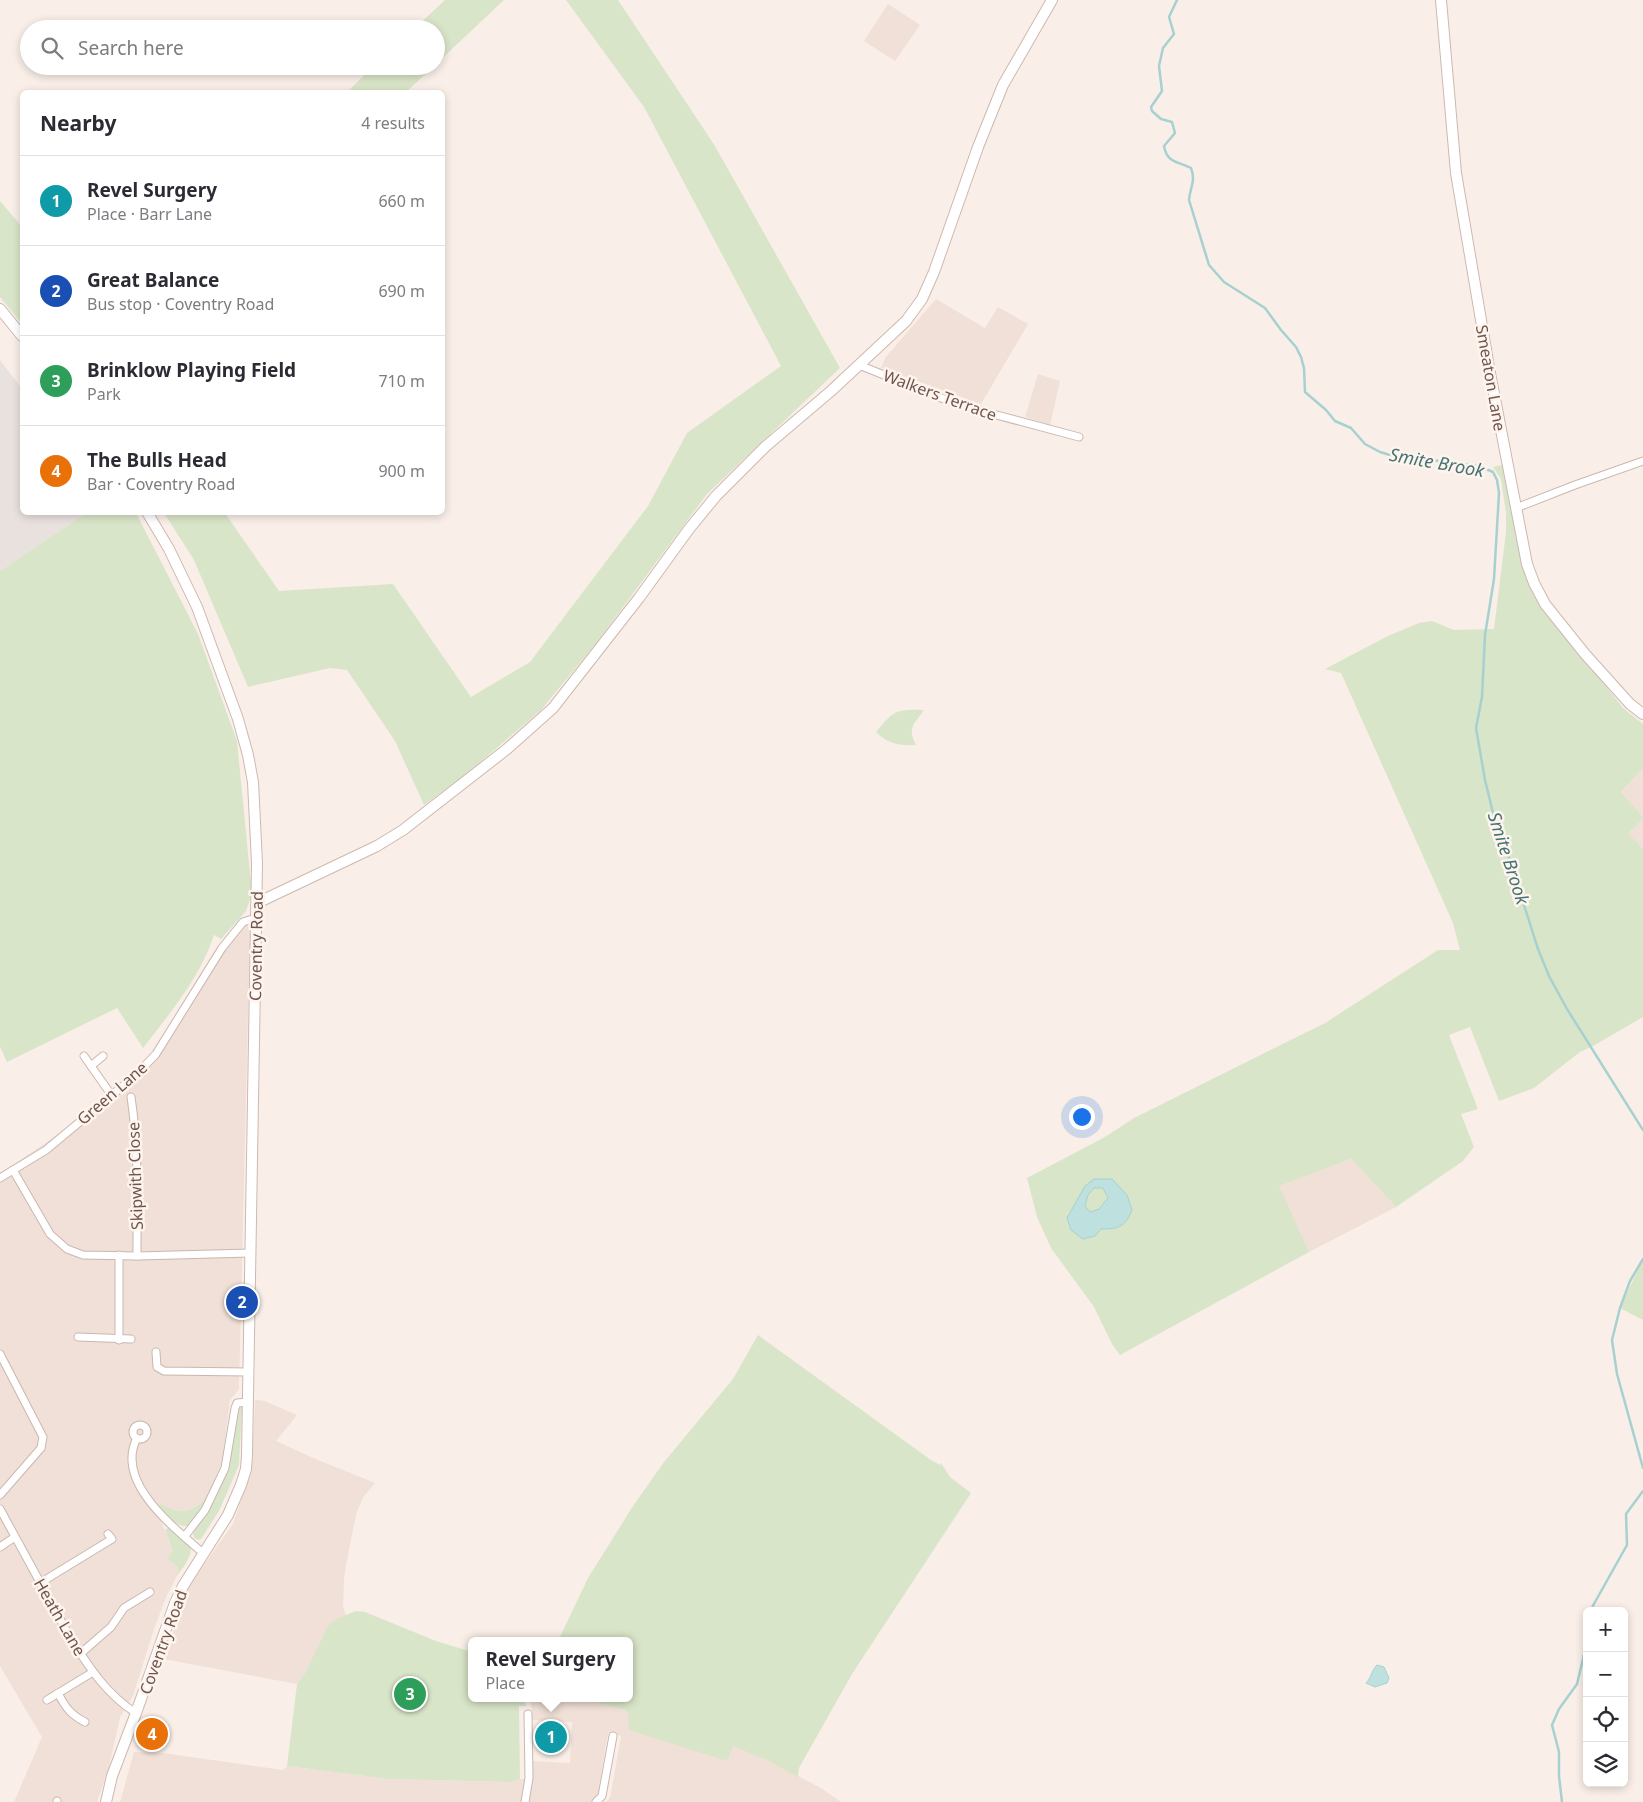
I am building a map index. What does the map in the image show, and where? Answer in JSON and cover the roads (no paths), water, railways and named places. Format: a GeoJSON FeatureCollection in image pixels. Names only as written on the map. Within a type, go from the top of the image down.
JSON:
{"type":"FeatureCollection","features":[{"type":"Feature","properties":{"kind":"main road"},"geometry":{"type":"LineString","coordinates":[[257,903],[378,846],[403,830],[508,749],[553,708],[640,598],[689,529],[716,496],[765,447],[884,344],[906,321],[922,299],[934,272],[978,147],[1003,84],[1052,0]]}},
{"type":"Feature","properties":{"kind":"main road","name":"Smeaton Lane"},"geometry":{"type":"LineString","coordinates":[[1441,0],[1456,173],[1490,373],[1527,564],[1545,604],[1591,661],[1630,704],[1643,714]]}},
{"type":"Feature","properties":{"kind":"main road"},"geometry":{"type":"LineString","coordinates":[[0,309],[20,334]]}},
{"type":"Feature","properties":{"kind":"main road","name":"Coventry Road"},"geometry":{"type":"LineString","coordinates":[[106,1802],[112,1776],[183,1586],[228,1514],[246,1469],[249,1402],[257,919],[254,796],[245,742],[197,607],[173,555],[149,515]]}},
{"type":"Feature","properties":{"kind":"street","name":"Walkers Terrace"},"geometry":{"type":"LineString","coordinates":[[859,365],[958,405],[1079,437]]}},
{"type":"Feature","properties":{"kind":"street"},"geometry":{"type":"LineString","coordinates":[[1516,508],[1643,461]]}},
{"type":"Feature","properties":{"kind":"street","name":"Green Lane"},"geometry":{"type":"LineString","coordinates":[[0,1178],[46,1150],[112,1096],[156,1054],[214,960],[243,922],[257,919]]}},
{"type":"Feature","properties":{"kind":"street"},"geometry":{"type":"LineString","coordinates":[[84,1056],[112,1096]]}},
{"type":"Feature","properties":{"kind":"street"},"geometry":{"type":"LineString","coordinates":[[91,1066],[103,1056]]}},
{"type":"Feature","properties":{"kind":"street","name":"Skipwith Close"},"geometry":{"type":"LineString","coordinates":[[130,1097],[136,1127],[137,1256]]}},
{"type":"Feature","properties":{"kind":"street"},"geometry":{"type":"LineString","coordinates":[[13,1170],[50,1234],[67,1249],[83,1255],[137,1256],[250,1253]]}},
{"type":"Feature","properties":{"kind":"street"},"geometry":{"type":"LineString","coordinates":[[119,1256],[119,1340]]}},
{"type":"Feature","properties":{"kind":"street"},"geometry":{"type":"LineString","coordinates":[[78,1337],[130,1339]]}},
{"type":"Feature","properties":{"kind":"street"},"geometry":{"type":"LineString","coordinates":[[156,1352],[156,1367],[164,1371],[249,1372]]}},
{"type":"Feature","properties":{"kind":"street"},"geometry":{"type":"LineString","coordinates":[[0,1354],[43,1437],[43,1443],[37,1454],[0,1496]]}},
{"type":"Feature","properties":{"kind":"street"},"geometry":{"type":"LineString","coordinates":[[185,1536],[205,1510],[225,1468],[234,1408],[237,1404],[249,1402]]}},
{"type":"Feature","properties":{"kind":"street"},"geometry":{"type":"LineString","coordinates":[[137,1438],[132,1448],[131,1457],[135,1475],[155,1509],[167,1523],[185,1536],[204,1554]]}},
{"type":"Feature","properties":{"kind":"street","name":"Heath Lane"},"geometry":{"type":"LineString","coordinates":[[0,1509],[80,1654],[93,1672],[120,1702],[136,1713]]}},
{"type":"Feature","properties":{"kind":"street"},"geometry":{"type":"LineString","coordinates":[[40,1583],[112,1539],[108,1534]]}},
{"type":"Feature","properties":{"kind":"street"},"geometry":{"type":"LineString","coordinates":[[0,1547],[15,1537]]}},
{"type":"Feature","properties":{"kind":"street"},"geometry":{"type":"LineString","coordinates":[[80,1654],[111,1627],[124,1608],[150,1592]]}},
{"type":"Feature","properties":{"kind":"street"},"geometry":{"type":"LineString","coordinates":[[47,1700],[93,1672]]}},
{"type":"Feature","properties":{"kind":"street"},"geometry":{"type":"LineString","coordinates":[[58,1693],[65,1708],[73,1716],[85,1722]]}},
{"type":"Feature","properties":{"kind":"street"},"geometry":{"type":"LineString","coordinates":[[525,1802],[529,1778],[528,1714]]}},
{"type":"Feature","properties":{"kind":"street"},"geometry":{"type":"LineString","coordinates":[[596,1802],[602,1796],[613,1736]]}},
{"type":"Feature","properties":{"kind":"water"},"geometry":{"type":"Polygon","coordinates":[[[1094,1179],[1112,1179],[1127,1195],[1132,1210],[1127,1220],[1121,1226],[1101,1229],[1095,1236],[1083,1239],[1071,1230],[1067,1218],[1085,1186],[1094,1179]],[[1094,1188],[1088,1195],[1085,1206],[1090,1212],[1099,1209],[1108,1198],[1103,1188],[1094,1188]]]}},
{"type":"Feature","properties":{"kind":"water"},"geometry":{"type":"Polygon","coordinates":[[[1377,1665],[1384,1667],[1389,1678],[1387,1683],[1375,1687],[1366,1683],[1377,1665]]]}},
{"type":"Feature","properties":{"kind":"waterway","name":"Smite Brook"},"geometry":{"type":"LineString","coordinates":[[1177,0],[1169,17],[1174,34],[1163,48],[1159,66],[1162,91],[1151,107],[1152,111],[1161,119],[1172,122],[1175,133],[1164,146],[1165,152],[1173,161],[1191,168],[1193,181],[1189,200],[1209,265],[1224,282],[1265,308],[1296,347],[1301,357],[1304,368],[1305,392],[1326,410],[1335,421],[1351,428],[1365,444],[1390,455],[1479,466],[1493,472],[1497,480],[1499,493],[1494,579],[1485,635],[1482,697],[1476,728],[1485,780],[1495,821],[1503,839],[1538,949],[1549,976],[1567,1009],[1643,1130]]}},
{"type":"Feature","properties":{"kind":"waterway","name":"Smite Brook"},"geometry":{"type":"LineString","coordinates":[[1643,1259],[1630,1281],[1620,1308],[1612,1340],[1617,1374],[1643,1468]]}},
{"type":"Feature","properties":{"kind":"waterway","name":"Smite Brook"},"geometry":{"type":"LineString","coordinates":[[1592,1607],[1627,1545],[1626,1514],[1643,1491]]}},
{"type":"Feature","properties":{"kind":"waterway","name":"Smite Brook"},"geometry":{"type":"LineString","coordinates":[[1562,1802],[1559,1752],[1552,1725],[1559,1709],[1577,1684],[1585,1652]]}},
{"type":"Feature","properties":{"kind":"place","name":"Great Balance"},"geometry":{"type":"Point","coordinates":[242,1302]}},
{"type":"Feature","properties":{"kind":"place","name":"Brinklow Playing Field"},"geometry":{"type":"Point","coordinates":[410,1694]}},
{"type":"Feature","properties":{"kind":"place","name":"The Bulls Head"},"geometry":{"type":"Point","coordinates":[152,1734]}},
{"type":"Feature","properties":{"kind":"place","name":"Revel Surgery"},"geometry":{"type":"Point","coordinates":[551,1737]}}]}
